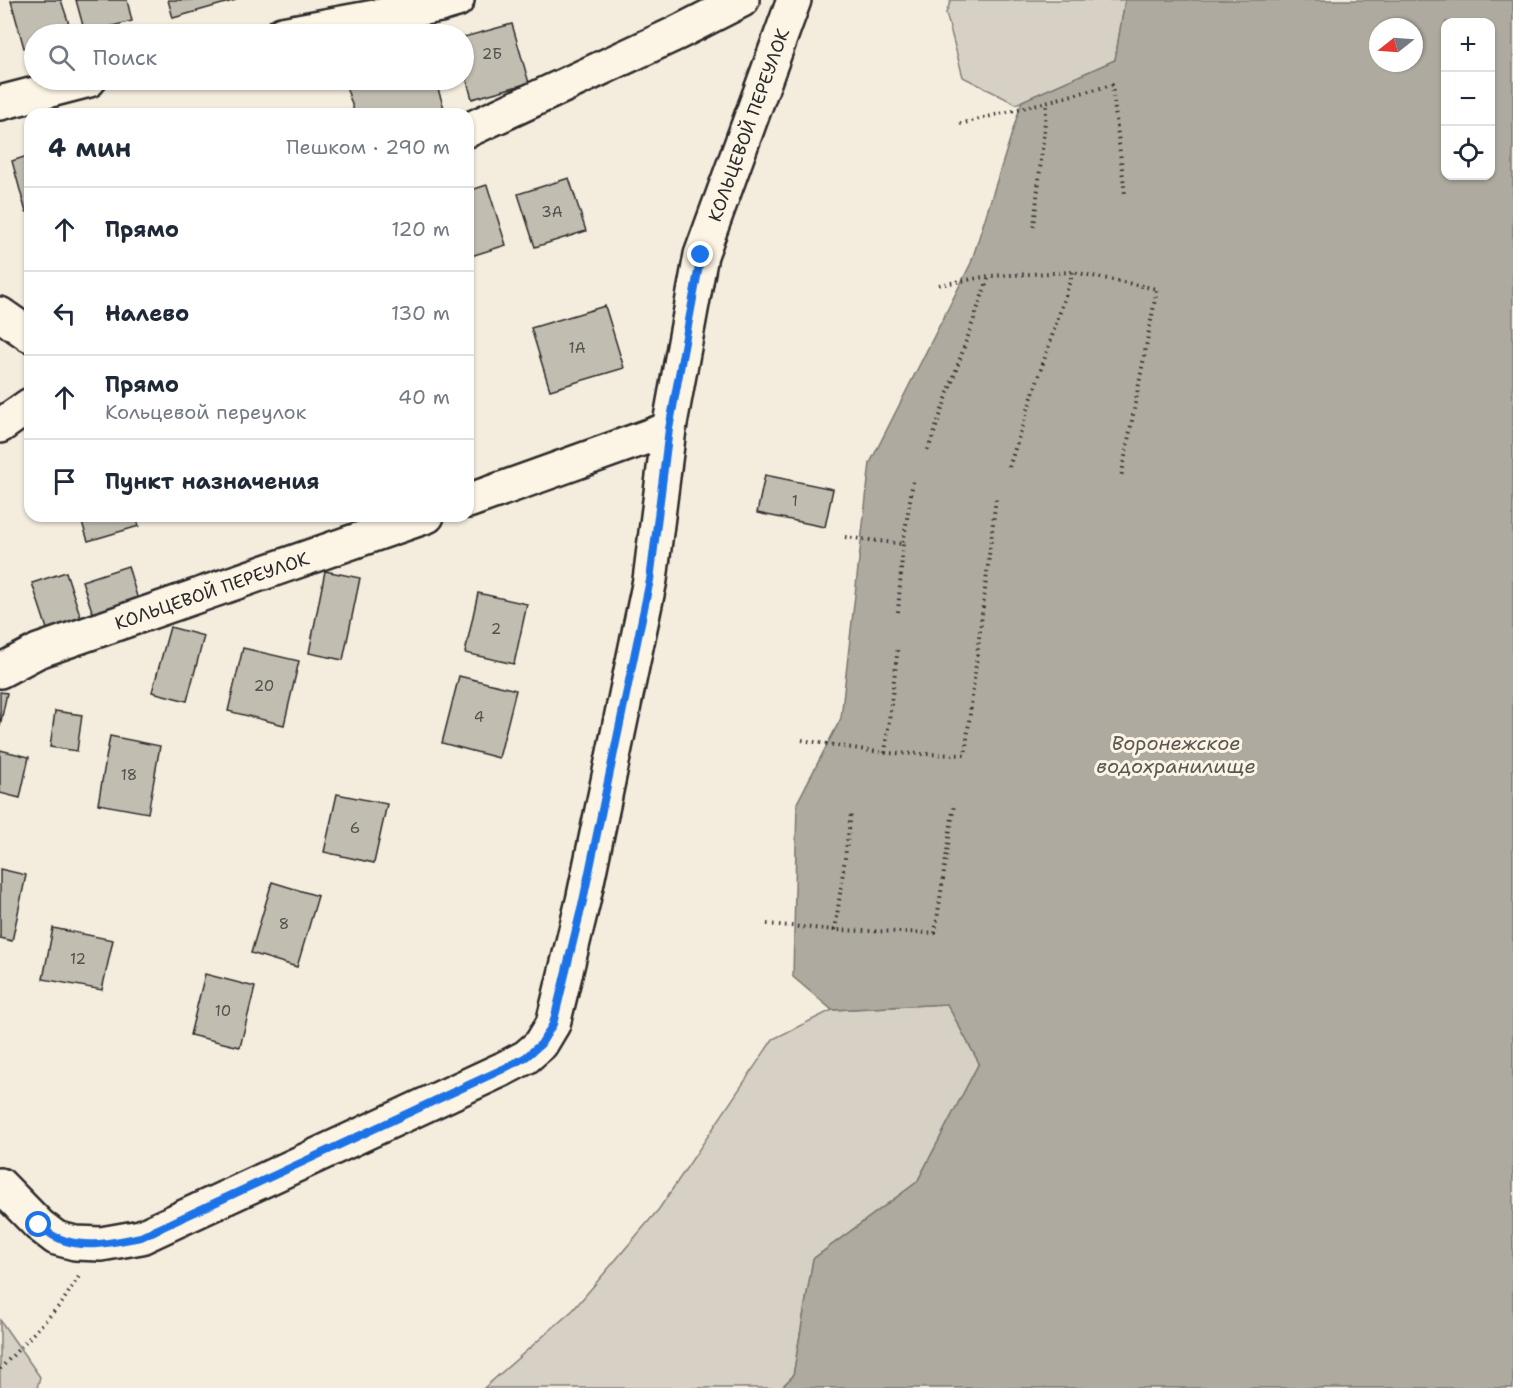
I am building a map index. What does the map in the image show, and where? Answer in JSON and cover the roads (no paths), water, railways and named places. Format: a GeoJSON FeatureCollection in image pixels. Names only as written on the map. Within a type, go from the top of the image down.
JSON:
{"type":"FeatureCollection","features":[{"type":"Feature","properties":{"kind":"street"},"geometry":{"type":"LineString","coordinates":[[336,24],[457,0]]}},
{"type":"Feature","properties":{"kind":"street"},"geometry":{"type":"LineString","coordinates":[[474,127],[677,33],[742,0]]}},
{"type":"Feature","properties":{"kind":"street","name":"КОЛЬЦЕВОЙ ПЕРЕУЛОК"},"geometry":{"type":"LineString","coordinates":[[0,1185],[39,1225],[56,1238],[75,1244],[101,1244],[141,1237],[503,1069],[526,1057],[541,1044],[553,1024],[588,878],[650,580],[669,429],[701,255],[795,0]]}},
{"type":"Feature","properties":{"kind":"street"},"geometry":{"type":"LineString","coordinates":[[0,103],[50,90]]}},
{"type":"Feature","properties":{"kind":"street"},"geometry":{"type":"LineString","coordinates":[[0,314],[24,331]]}},
{"type":"Feature","properties":{"kind":"street"},"geometry":{"type":"LineString","coordinates":[[0,426],[24,409]]}},
{"type":"Feature","properties":{"kind":"street"},"geometry":{"type":"LineString","coordinates":[[474,499],[669,429]]}},
{"type":"Feature","properties":{"kind":"street","name":"КОЛЬЦЕВОЙ ПЕРЕУЛОК"},"geometry":{"type":"LineString","coordinates":[[0,672],[38,651],[410,522]]}},
{"type":"Feature","properties":{"kind":"water","name":"Воронежское водохранилище"},"geometry":{"type":"Polygon","coordinates":[[[1125,0],[1513,0],[1513,1388],[781,1388],[793,1376],[813,1259],[917,1182],[979,1063],[947,1004],[832,1010],[793,977],[797,803],[841,718],[870,463],[971,263],[1022,101],[1115,60],[1125,0]]]}}]}
